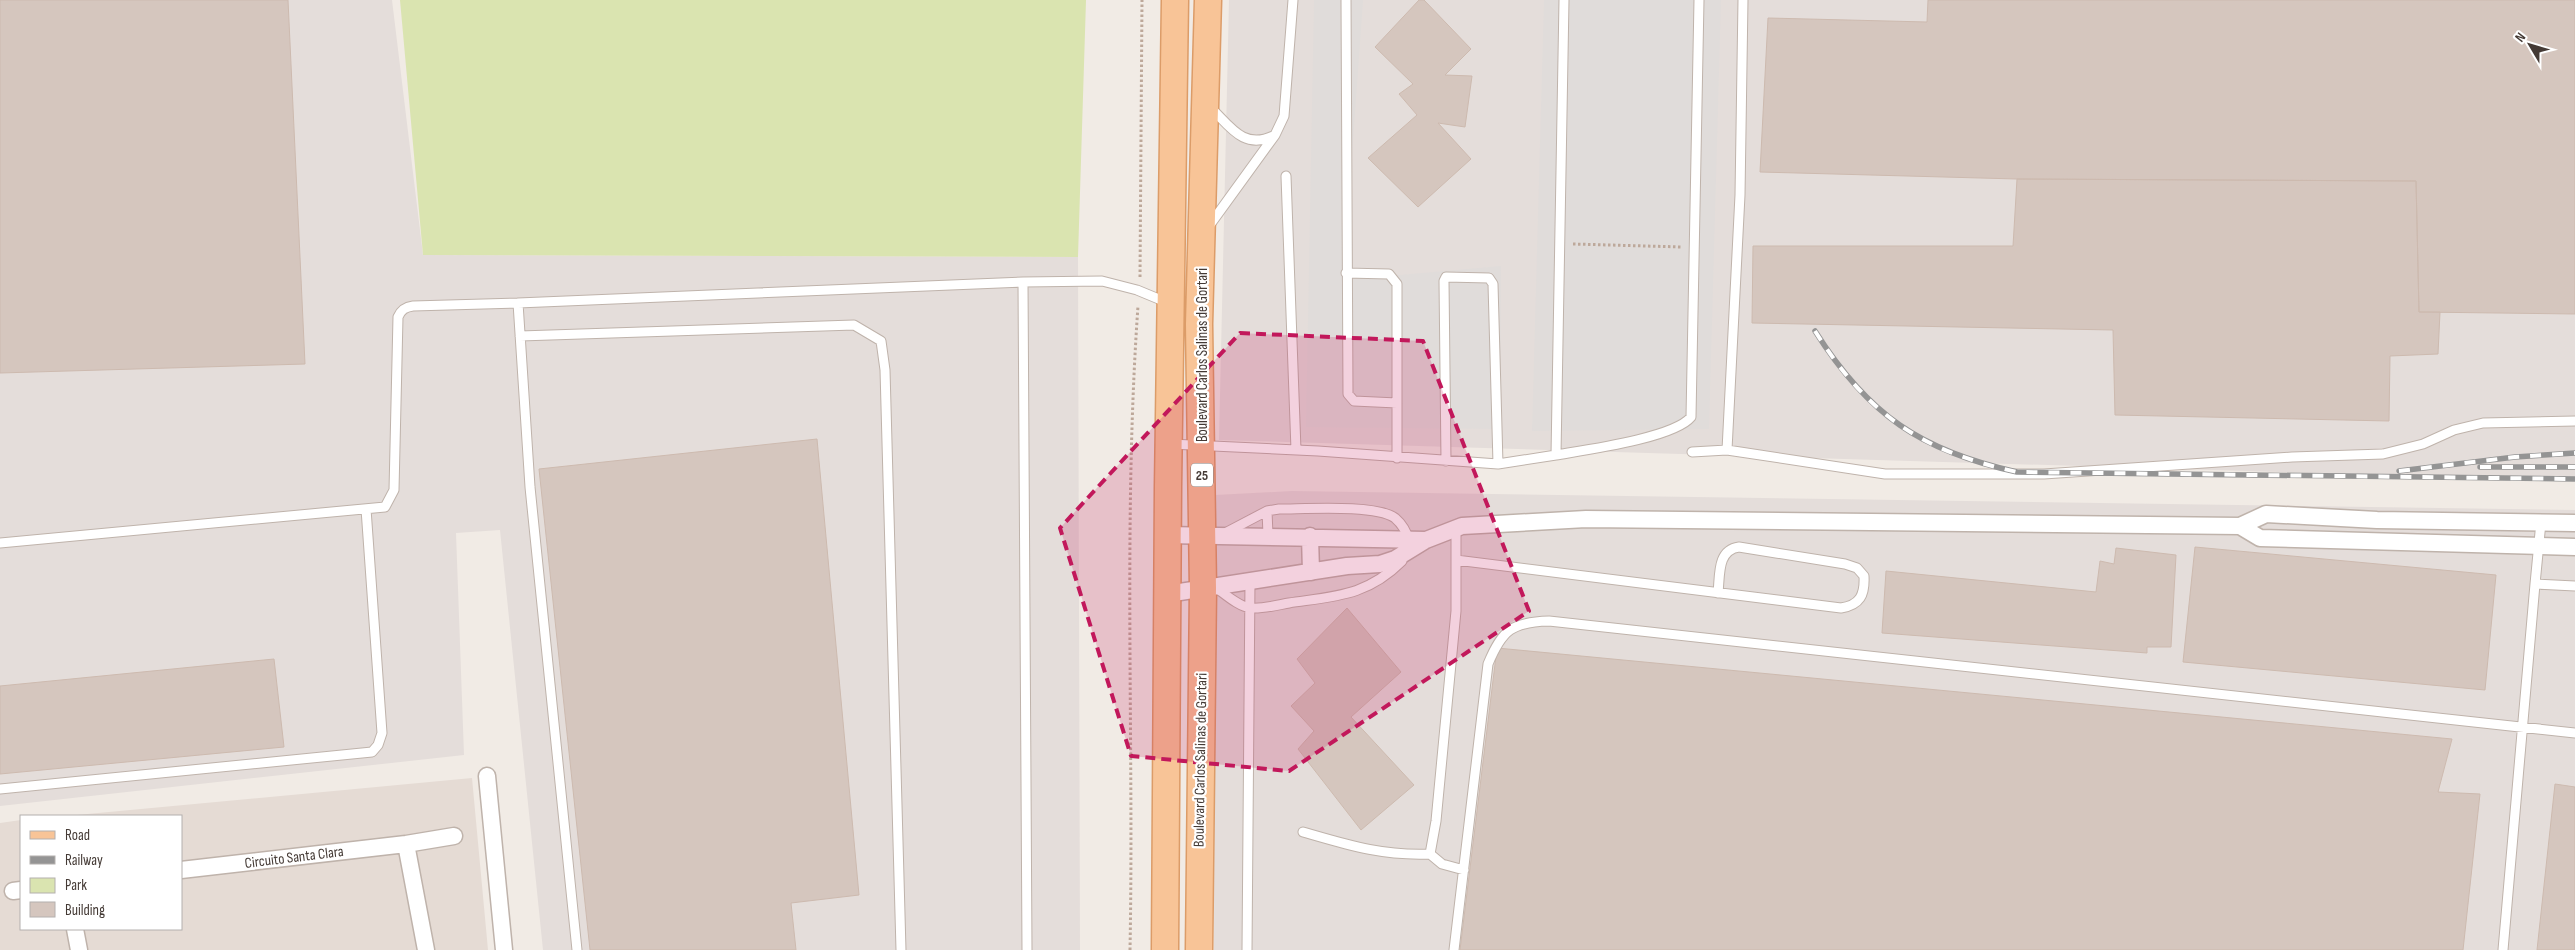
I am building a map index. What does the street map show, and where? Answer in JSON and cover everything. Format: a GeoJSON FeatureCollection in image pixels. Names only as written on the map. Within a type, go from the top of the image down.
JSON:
{"type":"FeatureCollection","features":[{"type":"Feature","properties":{"kind":"main road","name":"25"},"geometry":{"type":"LineString","coordinates":[[1165,950],[1166,535],[1170,444],[1169,304],[1175,0]]}},
{"type":"Feature","properties":{"kind":"main road","name":"Boulevard Carlos Salinas de Gortari"},"geometry":{"type":"LineString","coordinates":[[1199,950],[1212,535],[1202,446],[1200,324],[1208,0]]}},
{"type":"Feature","properties":{"kind":"street"},"geometry":{"type":"LineString","coordinates":[[1167,594],[1311,572],[1380,564],[1410,546],[1456,528],[1484,524],[1586,520],[2240,526],[2266,514],[2376,520],[2575,522]]}},
{"type":"Feature","properties":{"kind":"street"},"geometry":{"type":"LineString","coordinates":[[2240,526],[2260,538],[2575,547]]}},
{"type":"Feature","properties":{"kind":"street"},"geometry":{"type":"LineString","coordinates":[[1166,535],[1310,536],[1410,546]]}},
{"type":"Feature","properties":{"kind":"street"},"geometry":{"type":"LineString","coordinates":[[1310,536],[1311,572]]}},
{"type":"Feature","properties":{"kind":"street"},"geometry":{"type":"LineString","coordinates":[[487,776],[504,950]]}},
{"type":"Feature","properties":{"kind":"street","name":"Circuito Santa Clara"},"geometry":{"type":"LineString","coordinates":[[182,870],[406,844],[454,836]]}},
{"type":"Feature","properties":{"kind":"street"},"geometry":{"type":"LineString","coordinates":[[406,844],[426,950]]}},
{"type":"Feature","properties":{"kind":"street"},"geometry":{"type":"LineString","coordinates":[[75,930],[79,950]]}},
{"type":"Feature","properties":{"kind":"lane"},"geometry":{"type":"LineString","coordinates":[[1203,234],[1275,135],[1284,116],[1293,0]]}},
{"type":"Feature","properties":{"kind":"lane"},"geometry":{"type":"LineString","coordinates":[[1346,0],[1348,397],[1354,401],[1397,403]]}},
{"type":"Feature","properties":{"kind":"lane"},"geometry":{"type":"LineString","coordinates":[[1556,455],[1564,0]]}},
{"type":"Feature","properties":{"kind":"lane"},"geometry":{"type":"LineString","coordinates":[[1170,444],[1296,450],[1498,464],[1556,455],[1655,435],[1686,422],[1691,417],[1699,0]]}},
{"type":"Feature","properties":{"kind":"lane"},"geometry":{"type":"LineString","coordinates":[[1727,450],[1740,195],[1743,0]]}},
{"type":"Feature","properties":{"kind":"lane"},"geometry":{"type":"LineString","coordinates":[[1206,102],[1246,139],[1254,142],[1275,135]]}},
{"type":"Feature","properties":{"kind":"lane"},"geometry":{"type":"LineString","coordinates":[[1286,176],[1296,450]]}},
{"type":"Feature","properties":{"kind":"lane"},"geometry":{"type":"LineString","coordinates":[[1346,273],[1385,274],[1396,279],[1397,458]]}},
{"type":"Feature","properties":{"kind":"lane"},"geometry":{"type":"LineString","coordinates":[[1446,460],[1444,280],[1446,277],[1483,277],[1489,278],[1492,284],[1498,464]]}},
{"type":"Feature","properties":{"kind":"lane"},"geometry":{"type":"LineString","coordinates":[[0,543],[366,510],[385,506],[394,490],[398,317],[406,307],[1023,282],[1102,281],[1140,291],[1169,304]]}},
{"type":"Feature","properties":{"kind":"lane"},"geometry":{"type":"LineString","coordinates":[[1023,282],[1027,950]]}},
{"type":"Feature","properties":{"kind":"lane"},"geometry":{"type":"LineString","coordinates":[[518,303],[530,488],[577,950]]}},
{"type":"Feature","properties":{"kind":"lane"},"geometry":{"type":"LineString","coordinates":[[520,336],[854,325],[880,341],[885,370],[901,950]]}},
{"type":"Feature","properties":{"kind":"lane"},"geometry":{"type":"LineString","coordinates":[[1692,452],[1727,450],[1885,474],[2044,474],[2292,457],[2383,454],[2423,444],[2454,430],[2483,423],[2575,420]]}},
{"type":"Feature","properties":{"kind":"lane"},"geometry":{"type":"LineString","coordinates":[[1209,588],[1250,608],[1340,596],[1368,587],[1387,575],[1410,546],[1396,519],[1377,510],[1279,509],[1267,511],[1212,535]]}},
{"type":"Feature","properties":{"kind":"lane"},"geometry":{"type":"LineString","coordinates":[[0,789],[372,752],[378,745],[382,733],[366,510]]}},
{"type":"Feature","properties":{"kind":"lane"},"geometry":{"type":"LineString","coordinates":[[1267,511],[1268,535]]}},
{"type":"Feature","properties":{"kind":"lane"},"geometry":{"type":"LineString","coordinates":[[2503,950],[2541,522]]}},
{"type":"Feature","properties":{"kind":"lane"},"geometry":{"type":"LineString","coordinates":[[1430,854],[1436,821],[1456,611],[1456,528]]}},
{"type":"Feature","properties":{"kind":"lane"},"geometry":{"type":"LineString","coordinates":[[1456,560],[1718,593],[1841,608],[1853,606],[1862,598],[1865,588],[1864,576],[1857,568],[1845,564],[1740,547],[1731,548],[1725,554],[1722,562],[1718,593]]}},
{"type":"Feature","properties":{"kind":"lane"},"geometry":{"type":"LineString","coordinates":[[1247,950],[1250,581]]}},
{"type":"Feature","properties":{"kind":"lane"},"geometry":{"type":"LineString","coordinates":[[2535,584],[2575,586]]}},
{"type":"Feature","properties":{"kind":"lane"},"geometry":{"type":"LineString","coordinates":[[1454,950],[1488,664],[1497,643],[1510,628],[1530,622],[1549,621],[2575,733]]}},
{"type":"Feature","properties":{"kind":"lane"},"geometry":{"type":"LineString","coordinates":[[1303,832],[1375,852],[1402,855],[1430,854],[1442,864],[1464,870]]}},
{"type":"Feature","properties":{"kind":"path"},"geometry":{"type":"LineString","coordinates":[[1130,950],[1132,470],[1140,291],[1142,0]]}},
{"type":"Feature","properties":{"kind":"path"},"geometry":{"type":"LineString","coordinates":[[1560,243],[1694,247]]}},
{"type":"Feature","properties":{"kind":"highlighted area"},"geometry":{"type":"Polygon","coordinates":[[[1240,333],[1423,341],[1529,611],[1289,771],[1131,756],[1060,528],[1240,333]]]}},
{"type":"Feature","properties":{"kind":"shaded area"},"geometry":{"type":"Polygon","coordinates":[[[0,0],[392,0],[423,255],[1078,257],[1080,950],[543,950],[500,530],[456,533],[464,755],[0,806],[0,0]]]}},
{"type":"Feature","properties":{"kind":"shaded area"},"geometry":{"type":"Polygon","coordinates":[[[1229,0],[2575,0],[2575,481],[1219,440],[1229,0]]]}},
{"type":"Feature","properties":{"kind":"shaded area"},"geometry":{"type":"Polygon","coordinates":[[[1314,0],[1363,0],[1343,280],[1501,266],[1500,429],[1306,427],[1314,0]]]}},
{"type":"Feature","properties":{"kind":"shaded area"},"geometry":{"type":"Polygon","coordinates":[[[1544,0],[1721,0],[1709,429],[1532,431],[1544,0]]]}},
{"type":"Feature","properties":{"kind":"shaded area"},"geometry":{"type":"Polygon","coordinates":[[[1292,491],[2575,510],[2575,950],[1214,950],[1215,495],[1292,491]]]}},
{"type":"Feature","properties":{"kind":"shaded area"},"geometry":{"type":"Polygon","coordinates":[[[472,778],[488,950],[0,950],[0,823],[20,820],[20,930],[182,930],[182,815],[77,815],[472,778]]]}},
{"type":"Feature","properties":{"kind":"green space"},"geometry":{"type":"Polygon","coordinates":[[[400,0],[1086,0],[1078,257],[423,255],[400,0]]]}},
{"type":"Feature","properties":{"kind":"building"},"geometry":{"type":"Polygon","coordinates":[[[0,0],[288,0],[305,364],[0,373],[0,0]]]}},
{"type":"Feature","properties":{"kind":"building"},"geometry":{"type":"Polygon","coordinates":[[[1419,0],[1424,0],[1471,49],[1445,75],[1472,76],[1465,127],[1438,123],[1471,159],[1418,207],[1368,158],[1417,115],[1399,94],[1413,84],[1375,47],[1419,0]]]}},
{"type":"Feature","properties":{"kind":"building"},"geometry":{"type":"Polygon","coordinates":[[[1928,0],[2575,0],[2575,314],[2419,312],[2416,181],[2017,179],[1760,172],[1768,18],[1927,22],[1928,0]]]}},
{"type":"Feature","properties":{"kind":"building"},"geometry":{"type":"Polygon","coordinates":[[[2017,179],[2416,181],[2419,312],[2440,312],[2438,354],[2390,356],[2389,421],[2115,415],[2113,330],[1752,323],[1753,246],[2013,246],[2017,179]]]}},
{"type":"Feature","properties":{"kind":"building"},"geometry":{"type":"Polygon","coordinates":[[[817,439],[859,895],[791,903],[796,950],[590,950],[539,469],[817,439]]]}},
{"type":"Feature","properties":{"kind":"building"},"geometry":{"type":"Polygon","coordinates":[[[2195,547],[2496,575],[2485,690],[2183,662],[2195,547]]]}},
{"type":"Feature","properties":{"kind":"building"},"geometry":{"type":"Polygon","coordinates":[[[2116,548],[2176,555],[2171,647],[2147,647],[2147,653],[1882,633],[1886,571],[2096,592],[2100,561],[2114,564],[2116,548]]]}},
{"type":"Feature","properties":{"kind":"building"},"geometry":{"type":"Polygon","coordinates":[[[1347,608],[1401,672],[1351,717],[1414,785],[1361,830],[1298,749],[1314,731],[1291,706],[1315,683],[1297,659],[1347,608]]]}},
{"type":"Feature","properties":{"kind":"building"},"geometry":{"type":"Polygon","coordinates":[[[1497,648],[2452,739],[2438,792],[2480,794],[2463,950],[1460,950],[1497,648]]]}},
{"type":"Feature","properties":{"kind":"building"},"geometry":{"type":"Polygon","coordinates":[[[274,659],[284,747],[0,774],[0,686],[274,659]]]}},
{"type":"Feature","properties":{"kind":"building"},"geometry":{"type":"Polygon","coordinates":[[[2555,784],[2575,787],[2575,950],[2537,950],[2555,784]]]}},
{"type":"Feature","properties":{"kind":"railway"},"geometry":{"type":"LineString","coordinates":[[1815,331],[1855,386],[1900,425],[1952,453],[2017,472],[2575,479]]}},
{"type":"Feature","properties":{"kind":"railway"},"geometry":{"type":"LineString","coordinates":[[2399,471],[2515,457],[2575,453]]}},
{"type":"Feature","properties":{"kind":"railway"},"geometry":{"type":"LineString","coordinates":[[2480,467],[2575,467]]}}]}
